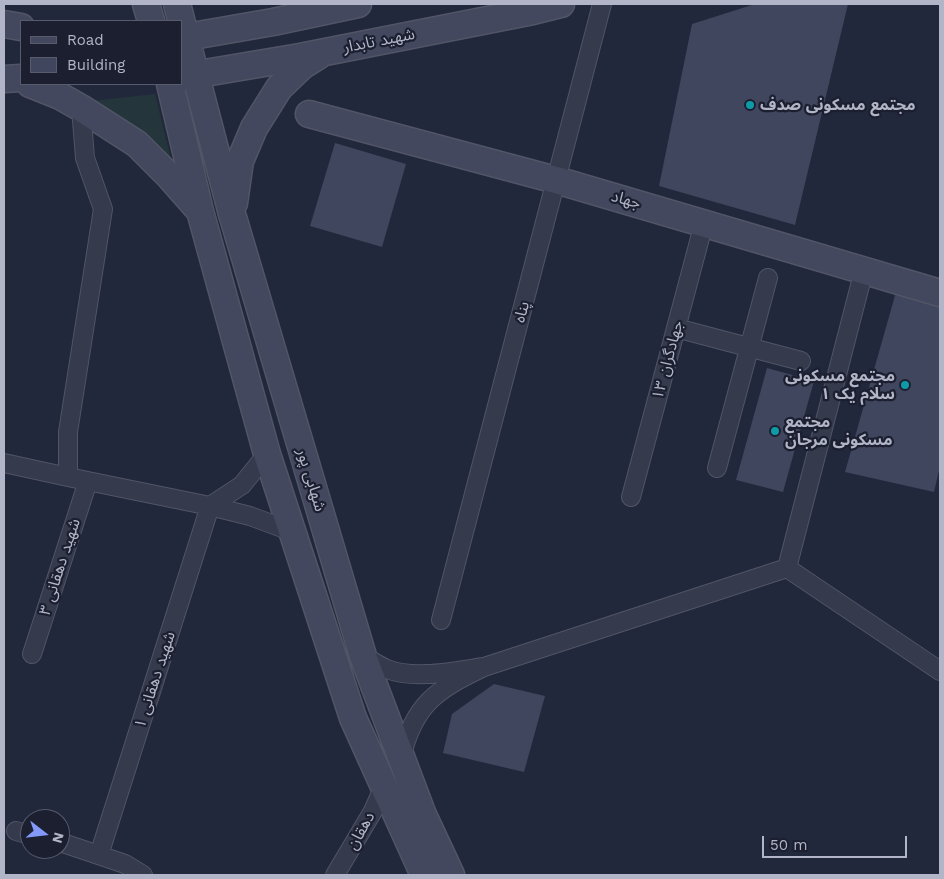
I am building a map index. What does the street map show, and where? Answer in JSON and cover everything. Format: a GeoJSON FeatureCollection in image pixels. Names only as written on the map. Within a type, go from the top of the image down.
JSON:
{"type":"FeatureCollection","features":[{"type":"Feature","properties":{"kind":"main road"},"geometry":{"type":"LineString","coordinates":[[146,4],[151,20]]}},
{"type":"Feature","properties":{"kind":"main road","name":"شهابی پور"},"geometry":{"type":"LineString","coordinates":[[177,4],[180,20]]}},
{"type":"Feature","properties":{"kind":"main road"},"geometry":{"type":"LineString","coordinates":[[184,38],[358,4]]}},
{"type":"Feature","properties":{"kind":"main road","name":"شهید تابدار"},"geometry":{"type":"LineString","coordinates":[[189,76],[325,52],[561,4]]}},
{"type":"Feature","properties":{"kind":"main road"},"geometry":{"type":"LineString","coordinates":[[273,22],[281,60]]}},
{"type":"Feature","properties":{"kind":"main road"},"geometry":{"type":"LineString","coordinates":[[4,24],[20,28]]}},
{"type":"Feature","properties":{"kind":"main road","name":"شهابی پور"},"geometry":{"type":"LineString","coordinates":[[184,38],[189,76],[232,214],[363,656],[423,815],[451,875]]}},
{"type":"Feature","properties":{"kind":"main road"},"geometry":{"type":"LineString","coordinates":[[232,214],[240,161],[254,128],[279,88],[302,66],[325,52]]}},
{"type":"Feature","properties":{"kind":"main road"},"geometry":{"type":"LineString","coordinates":[[32,85],[60,96],[137,144],[200,211]]}},
{"type":"Feature","properties":{"kind":"main road","name":"شهابی پور"},"geometry":{"type":"LineString","coordinates":[[170,85],[200,211],[267,454],[353,718],[424,875]]}},
{"type":"Feature","properties":{"kind":"main road","name":"جهاد"},"geometry":{"type":"LineString","coordinates":[[310,114],[556,180],[940,293]]}},
{"type":"Feature","properties":{"kind":"street","name":"پناه"},"geometry":{"type":"LineString","coordinates":[[441,620],[602,4]]}},
{"type":"Feature","properties":{"kind":"street"},"geometry":{"type":"LineString","coordinates":[[68,477],[68,432],[103,209],[84,158],[81,108]]}},
{"type":"Feature","properties":{"kind":"street","name":"جهادگران ۱۳"},"geometry":{"type":"LineString","coordinates":[[632,497],[704,224]]}},
{"type":"Feature","properties":{"kind":"street"},"geometry":{"type":"LineString","coordinates":[[787,568],[864,270]]}},
{"type":"Feature","properties":{"kind":"street"},"geometry":{"type":"LineString","coordinates":[[717,468],[768,278]]}},
{"type":"Feature","properties":{"kind":"street"},"geometry":{"type":"LineString","coordinates":[[676,328],[801,361]]}},
{"type":"Feature","properties":{"kind":"street"},"geometry":{"type":"LineString","coordinates":[[210,506],[242,485],[267,454]]}},
{"type":"Feature","properties":{"kind":"street"},"geometry":{"type":"LineString","coordinates":[[4,463],[210,506],[250,516],[293,532]]}},
{"type":"Feature","properties":{"kind":"street","name":"شهید دهقانی ۳"},"geometry":{"type":"LineString","coordinates":[[32,654],[88,481]]}},
{"type":"Feature","properties":{"kind":"street","name":"شهید دهقانی ۱"},"geometry":{"type":"LineString","coordinates":[[99,855],[210,506]]}},
{"type":"Feature","properties":{"kind":"street"},"geometry":{"type":"LineString","coordinates":[[401,758],[406,738],[419,712],[453,682],[484,667],[787,568]]}},
{"type":"Feature","properties":{"kind":"street"},"geometry":{"type":"LineString","coordinates":[[787,568],[940,671]]}},
{"type":"Feature","properties":{"kind":"street"},"geometry":{"type":"LineString","coordinates":[[363,656],[387,669],[408,674],[484,667]]}},
{"type":"Feature","properties":{"kind":"street","name":"دهقان"},"geometry":{"type":"LineString","coordinates":[[335,875],[373,811],[384,786]]}},
{"type":"Feature","properties":{"kind":"street"},"geometry":{"type":"LineString","coordinates":[[70,845],[125,864],[143,875]]}},
{"type":"Feature","properties":{"kind":"shaded area"},"geometry":{"type":"Polygon","coordinates":[[[155,94],[171,159],[129,123],[91,101],[155,94]]]}},
{"type":"Feature","properties":{"kind":"building","name":"مجتمع مسکونی صدف"},"geometry":{"type":"Polygon","coordinates":[[[755,4],[848,4],[795,225],[659,186],[692,24],[755,4]]]}},
{"type":"Feature","properties":{"kind":"building"},"geometry":{"type":"Polygon","coordinates":[[[335,143],[406,164],[382,247],[310,226],[335,143]]]}},
{"type":"Feature","properties":{"kind":"building","name":"مجتمع مسکونی سلام یک ۱"},"geometry":{"type":"Polygon","coordinates":[[[896,292],[940,303],[940,466],[934,492],[845,472],[896,292]]]}},
{"type":"Feature","properties":{"kind":"building","name":"مجتمع مسکونی مرجان"},"geometry":{"type":"Polygon","coordinates":[[[767,368],[814,381],[783,492],[736,480],[767,368]]]}},
{"type":"Feature","properties":{"kind":"building"},"geometry":{"type":"Polygon","coordinates":[[[494,684],[545,696],[524,772],[443,753],[452,714],[494,684]]]}},
{"type":"Feature","properties":{"kind":"place","name":"مجتمع مسکونی صدف"},"geometry":{"type":"Point","coordinates":[750,105]}},
{"type":"Feature","properties":{"kind":"place","name":"مجتمع مسکونی سلام یک ۱"},"geometry":{"type":"Point","coordinates":[905,385]}},
{"type":"Feature","properties":{"kind":"place","name":"مجتمع مسکونی مرجان"},"geometry":{"type":"Point","coordinates":[775,431]}}]}
